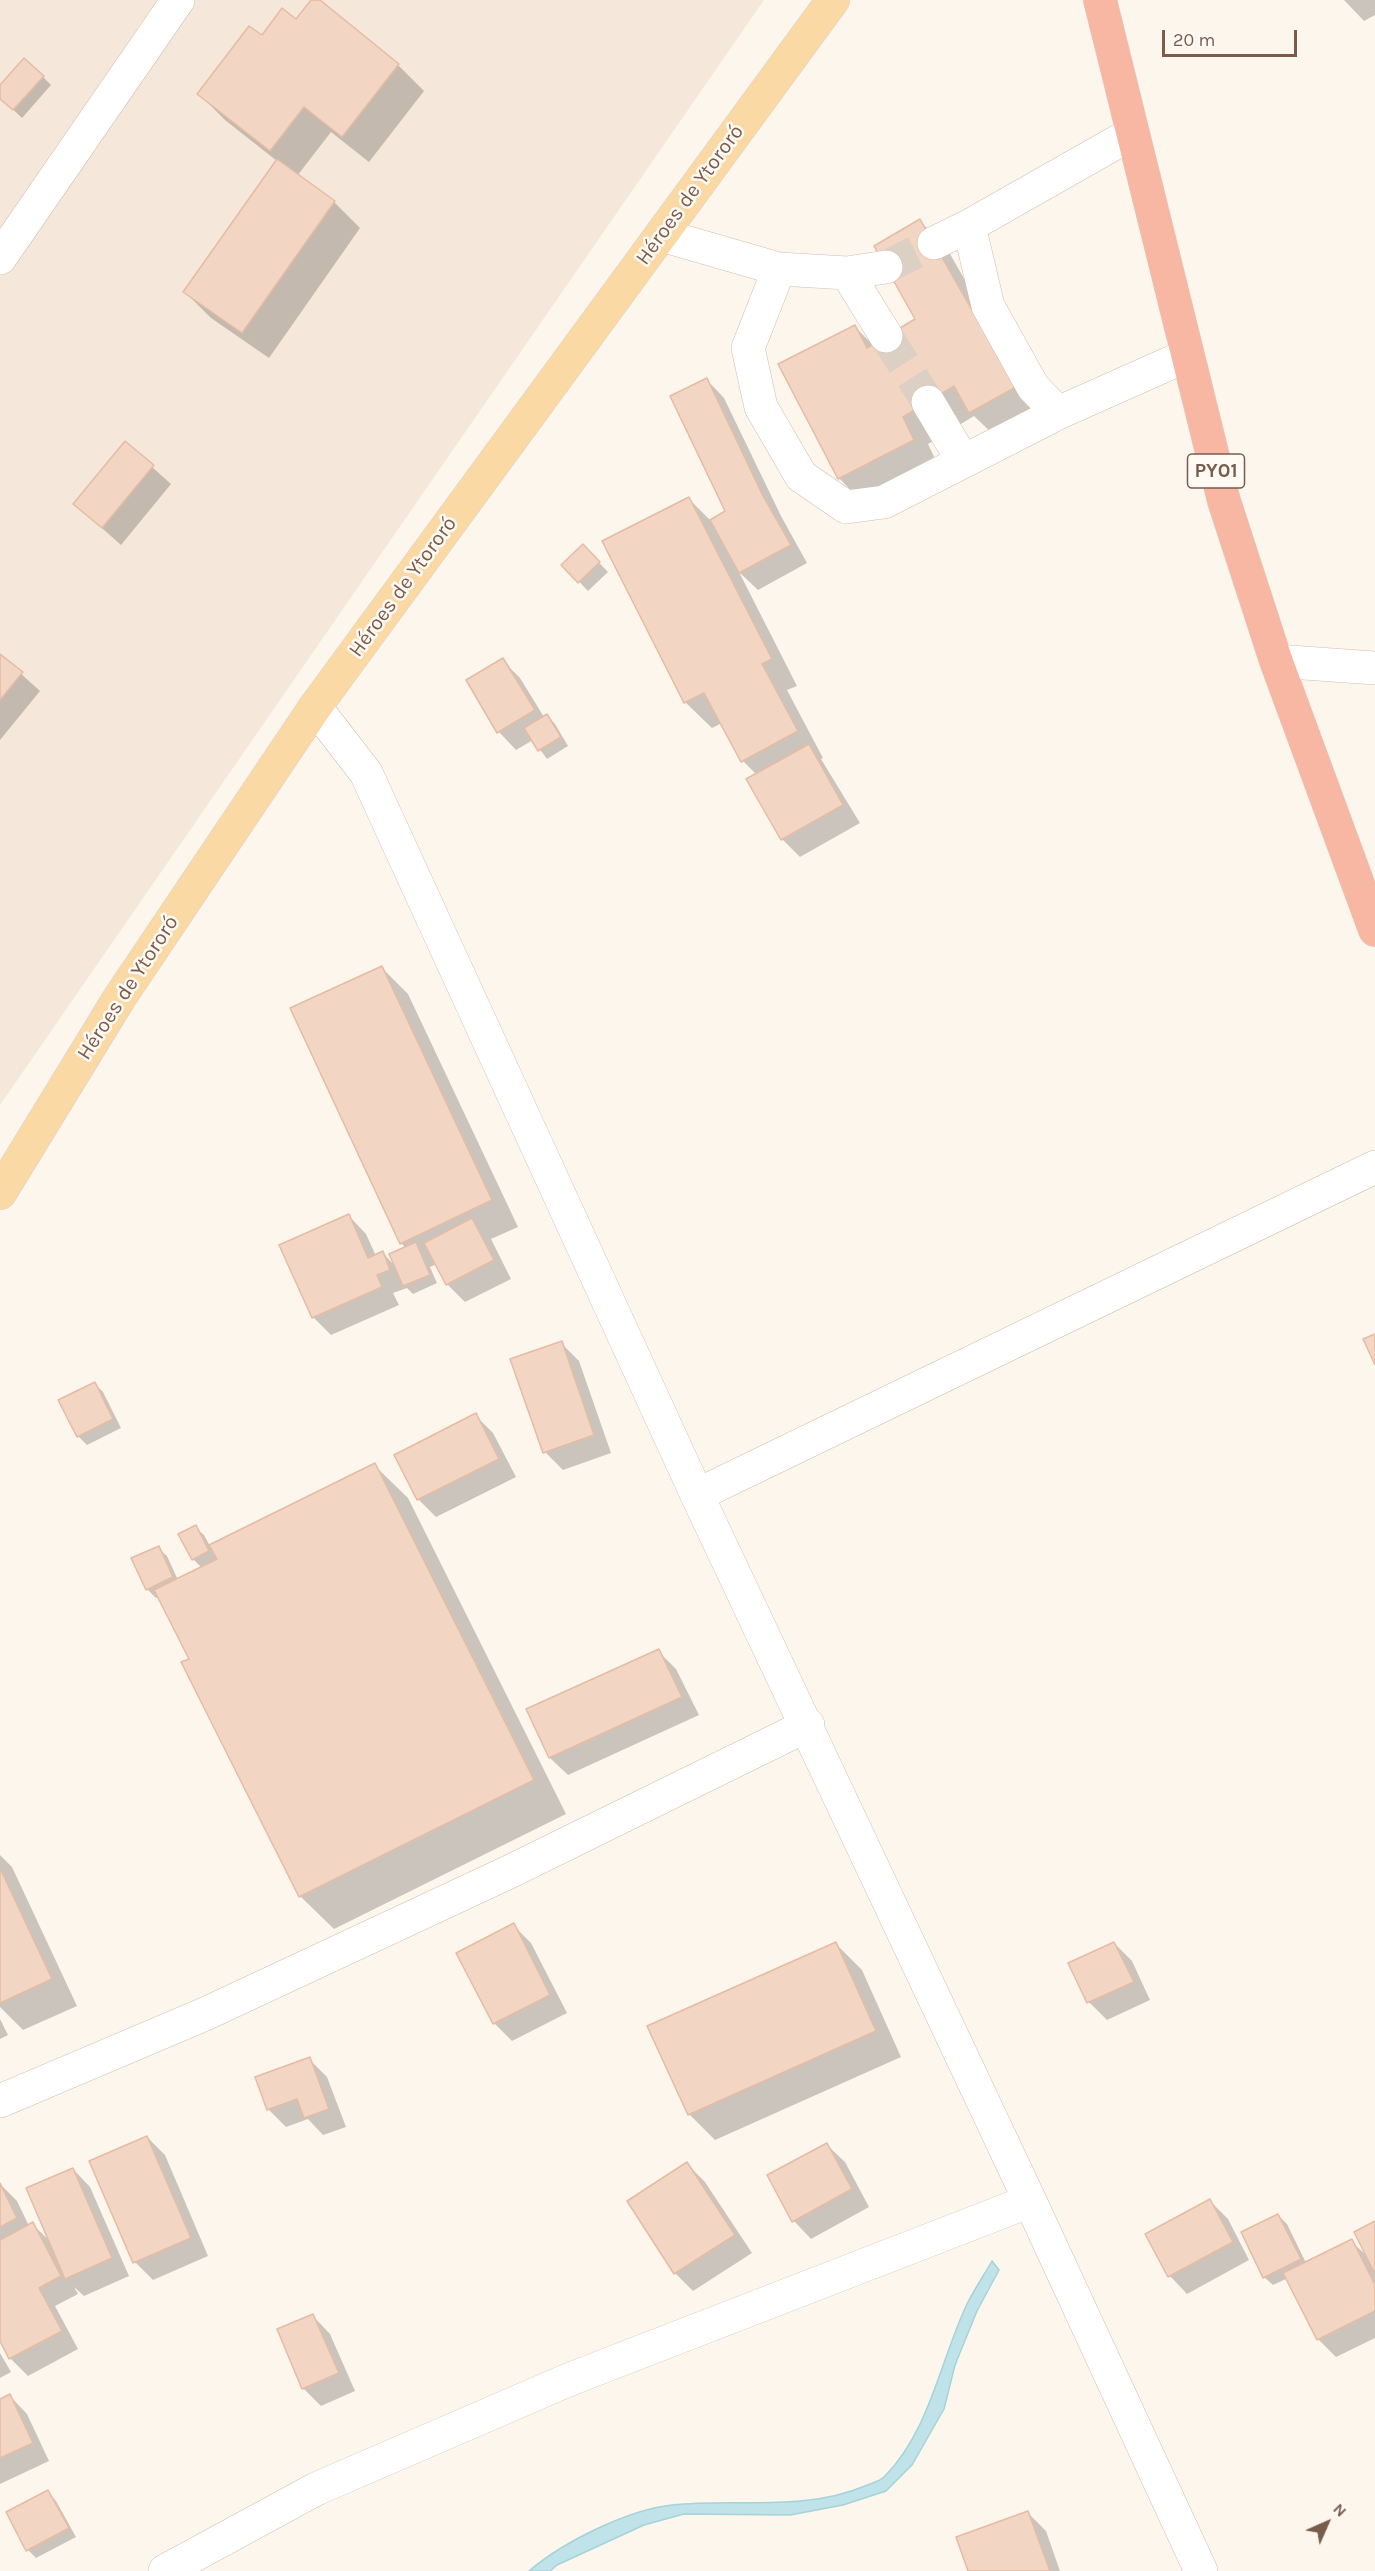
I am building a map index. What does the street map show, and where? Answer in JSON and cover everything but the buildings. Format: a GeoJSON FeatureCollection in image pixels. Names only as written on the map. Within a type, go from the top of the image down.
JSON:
{"type":"FeatureCollection","features":[{"type":"Feature","properties":{"kind":"highway","name":"PY01"},"geometry":{"type":"LineString","coordinates":[[1100,0],[1131,134],[1224,501],[1276,661],[1375,930]]}},
{"type":"Feature","properties":{"kind":"main road","name":"Héroes de Ytororó"},"geometry":{"type":"LineString","coordinates":[[0,1193],[120,997],[315,707],[833,0]]}},
{"type":"Feature","properties":{"kind":"street"},"geometry":{"type":"LineString","coordinates":[[0,258],[178,0]]}},
{"type":"Feature","properties":{"kind":"street"},"geometry":{"type":"LineString","coordinates":[[934,243],[969,226],[1131,134]]}},
{"type":"Feature","properties":{"kind":"street"},"geometry":{"type":"LineString","coordinates":[[969,226],[988,306],[1033,387],[1058,413]]}},
{"type":"Feature","properties":{"kind":"street"},"geometry":{"type":"LineString","coordinates":[[661,235],[779,269],[847,273],[886,267]]}},
{"type":"Feature","properties":{"kind":"street"},"geometry":{"type":"LineString","coordinates":[[779,269],[748,348],[761,407],[801,476],[846,507],[884,502],[1058,413],[1186,356]]}},
{"type":"Feature","properties":{"kind":"street"},"geometry":{"type":"LineString","coordinates":[[847,273],[886,336]]}},
{"type":"Feature","properties":{"kind":"street"},"geometry":{"type":"LineString","coordinates":[[928,402],[963,461]]}},
{"type":"Feature","properties":{"kind":"street"},"geometry":{"type":"LineString","coordinates":[[1276,661],[1375,668]]}},
{"type":"Feature","properties":{"kind":"street"},"geometry":{"type":"LineString","coordinates":[[315,707],[366,773],[697,1495],[808,1725],[1201,2571]]}},
{"type":"Feature","properties":{"kind":"street"},"geometry":{"type":"LineString","coordinates":[[697,1495],[1375,1167]]}},
{"type":"Feature","properties":{"kind":"street"},"geometry":{"type":"LineString","coordinates":[[0,2101],[205,2014],[509,1872],[808,1725]]}},
{"type":"Feature","properties":{"kind":"street"},"geometry":{"type":"LineString","coordinates":[[165,2571],[316,2489],[557,2384],[1030,2201]]}},
{"type":"Feature","properties":{"kind":"shaded area"},"geometry":{"type":"Polygon","coordinates":[[[0,0],[764,0],[0,1105],[0,0]]]}},
{"type":"Feature","properties":{"kind":"water"},"geometry":{"type":"Polygon","coordinates":[[[992,2261],[999,2270],[977,2311],[955,2365],[944,2409],[912,2465],[886,2491],[843,2505],[790,2515],[684,2514],[644,2525],[557,2565],[550,2571],[529,2571],[559,2549],[596,2529],[654,2508],[696,2503],[770,2503],[818,2499],[842,2494],[881,2479],[900,2458],[913,2438],[933,2394],[967,2304],[992,2261]]]}},
{"type":"Feature","properties":{"kind":"tunnel"},"geometry":{"type":"LineString","coordinates":[[886,267],[934,243]]}},
{"type":"Feature","properties":{"kind":"tunnel"},"geometry":{"type":"LineString","coordinates":[[886,336],[928,402]]}}]}
